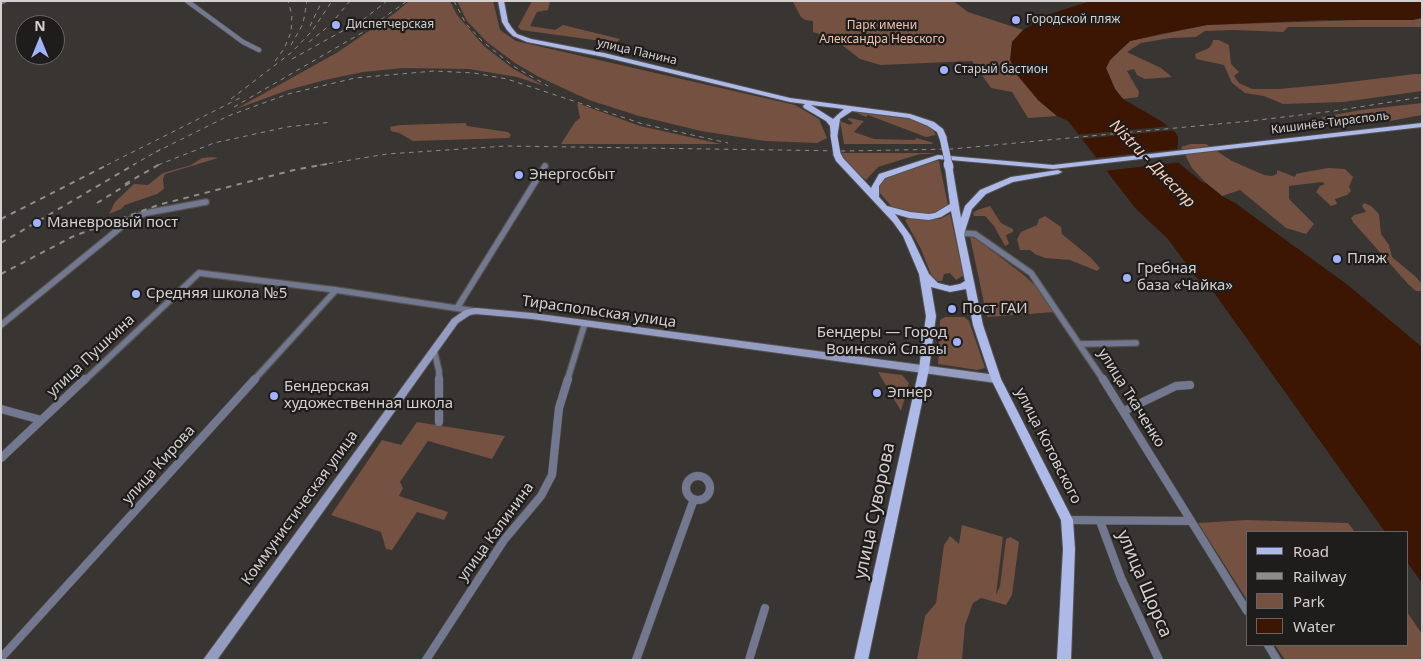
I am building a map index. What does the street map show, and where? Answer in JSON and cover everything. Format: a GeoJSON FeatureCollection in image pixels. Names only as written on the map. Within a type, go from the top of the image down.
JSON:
{"type":"FeatureCollection","features":[{"type":"Feature","properties":{"kind":"main road","name":"улица Панина"},"geometry":{"type":"LineString","coordinates":[[501,1],[505,22],[509,29],[515,35],[529,41],[609,56],[790,100]]}},
{"type":"Feature","properties":{"kind":"main road"},"geometry":{"type":"LineString","coordinates":[[790,100],[851,108],[920,118],[940,131],[949,167],[954,205],[970,282],[957,289],[942,288],[930,282],[924,274],[907,236],[885,208],[839,159],[834,126],[837,118],[851,108]]}},
{"type":"Feature","properties":{"kind":"main road"},"geometry":{"type":"LineString","coordinates":[[790,100],[820,112],[834,126]]}},
{"type":"Feature","properties":{"kind":"main road","name":"Кишинёв-Тирасполь"},"geometry":{"type":"LineString","coordinates":[[1244,148],[1422,125]]}},
{"type":"Feature","properties":{"kind":"main road","name":"Кишинёв-Тирасполь"},"geometry":{"type":"LineString","coordinates":[[1244,148],[1422,130]]}},
{"type":"Feature","properties":{"kind":"main road"},"geometry":{"type":"LineString","coordinates":[[961,233],[968,208],[983,192],[1019,178],[1065,168],[1244,148]]}},
{"type":"Feature","properties":{"kind":"main road"},"geometry":{"type":"LineString","coordinates":[[875,198],[875,186],[882,176],[938,157],[1065,168]]}},
{"type":"Feature","properties":{"kind":"main road"},"geometry":{"type":"LineString","coordinates":[[885,208],[909,215],[929,217],[938,215],[954,205]]}},
{"type":"Feature","properties":{"kind":"main road","name":"улица Суворова"},"geometry":{"type":"LineString","coordinates":[[861,660],[924,369],[931,328],[931,316],[924,274]]}},
{"type":"Feature","properties":{"kind":"main road","name":"улица Котовского"},"geometry":{"type":"LineString","coordinates":[[970,282],[978,325],[996,379],[1067,520],[1069,549],[1064,660]]}},
{"type":"Feature","properties":{"kind":"main road","name":"Тираспольская улица"},"geometry":{"type":"LineString","coordinates":[[476,311],[996,379]]}},
{"type":"Feature","properties":{"kind":"main road","name":"Коммунистическая улица"},"geometry":{"type":"LineString","coordinates":[[209,660],[460,316],[476,311]]}},
{"type":"Feature","properties":{"kind":"street"},"geometry":{"type":"LineString","coordinates":[[187,1],[243,42],[259,50]]}},
{"type":"Feature","properties":{"kind":"street"},"geometry":{"type":"LineString","coordinates":[[457,308],[545,166]]}},
{"type":"Feature","properties":{"kind":"street"},"geometry":{"type":"LineString","coordinates":[[1,325],[131,219],[146,213],[206,202]]}},
{"type":"Feature","properties":{"kind":"street","name":"улица Ткаченко"},"geometry":{"type":"LineString","coordinates":[[961,233],[975,234],[1031,273],[1045,290],[1124,411],[1246,609]]}},
{"type":"Feature","properties":{"kind":"street","name":"Тираспольская улица"},"geometry":{"type":"LineString","coordinates":[[198,273],[336,290],[476,311]]}},
{"type":"Feature","properties":{"kind":"street","name":"улица Пушкина"},"geometry":{"type":"LineString","coordinates":[[1,458],[198,273]]}},
{"type":"Feature","properties":{"kind":"street","name":"улица Кирова"},"geometry":{"type":"LineString","coordinates":[[1,658],[336,290]]}},
{"type":"Feature","properties":{"kind":"street","name":"улица Калинина"},"geometry":{"type":"LineString","coordinates":[[426,660],[504,540],[541,496],[552,475],[559,408],[585,324]]}},
{"type":"Feature","properties":{"kind":"street"},"geometry":{"type":"LineString","coordinates":[[1080,344],[1136,343]]}},
{"type":"Feature","properties":{"kind":"street"},"geometry":{"type":"LineString","coordinates":[[434,350],[439,378],[439,422]]}},
{"type":"Feature","properties":{"kind":"street"},"geometry":{"type":"LineString","coordinates":[[1124,411],[1176,386],[1190,385]]}},
{"type":"Feature","properties":{"kind":"street"},"geometry":{"type":"LineString","coordinates":[[1,409],[41,420]]}},
{"type":"Feature","properties":{"kind":"street"},"geometry":{"type":"LineString","coordinates":[[636,660],[694,499]]}},
{"type":"Feature","properties":{"kind":"street"},"geometry":{"type":"LineString","coordinates":[[1067,520],[1191,521]]}},
{"type":"Feature","properties":{"kind":"street","name":"улица Щорса"},"geometry":{"type":"LineString","coordinates":[[1100,521],[1121,578],[1159,660]]}},
{"type":"Feature","properties":{"kind":"street"},"geometry":{"type":"LineString","coordinates":[[750,660],[765,608]]}},
{"type":"Feature","properties":{"kind":"street"},"geometry":{"type":"LineString","coordinates":[[1269,646],[1277,660]]}},
{"type":"Feature","properties":{"kind":"green space"},"geometry":{"type":"Polygon","coordinates":[[[409,1],[450,1],[457,15],[484,46],[512,68],[544,86],[517,77],[469,69],[403,68],[363,72],[325,80],[288,90],[236,109],[338,52],[395,13],[409,1]]]}},
{"type":"Feature","properties":{"kind":"green space"},"geometry":{"type":"Polygon","coordinates":[[[457,1],[493,1],[500,30],[516,41],[795,105],[819,119],[827,138],[817,143],[765,141],[701,131],[639,116],[589,100],[539,77],[515,63],[487,42],[467,21],[457,1]]]}},
{"type":"Feature","properties":{"kind":"green space"},"geometry":{"type":"Polygon","coordinates":[[[532,1],[550,1],[548,10],[537,12],[530,26],[555,30],[563,25],[620,39],[616,43],[521,30],[518,27],[532,1]]]}},
{"type":"Feature","properties":{"kind":"green space","name":"Парк имени Александра Невского"},"geometry":{"type":"Polygon","coordinates":[[[953,1],[968,12],[1023,30],[1012,42],[1012,54],[1038,100],[1057,116],[1028,118],[1012,92],[991,88],[972,61],[881,65],[860,59],[833,38],[813,32],[813,21],[805,20],[801,17],[793,2],[953,1]]]}},
{"type":"Feature","properties":{"kind":"green space"},"geometry":{"type":"Polygon","coordinates":[[[1422,18],[1422,27],[1288,27],[1283,32],[1205,31],[1196,37],[1171,38],[1141,43],[1127,52],[1161,68],[1172,77],[1145,79],[1137,75],[1134,69],[1127,71],[1139,92],[1138,97],[1123,99],[1115,89],[1106,68],[1110,60],[1130,41],[1207,25],[1422,18]]]}},
{"type":"Feature","properties":{"kind":"green space"},"geometry":{"type":"Polygon","coordinates":[[[1213,40],[1219,40],[1229,45],[1231,64],[1239,72],[1234,76],[1239,83],[1252,89],[1279,89],[1422,74],[1422,91],[1343,102],[1283,104],[1264,96],[1245,93],[1232,83],[1224,65],[1196,59],[1195,54],[1209,48],[1213,40]]]}},
{"type":"Feature","properties":{"kind":"green space"},"geometry":{"type":"Polygon","coordinates":[[[577,103],[640,126],[721,144],[561,144],[575,122],[580,118],[577,103]]]}},
{"type":"Feature","properties":{"kind":"green space"},"geometry":{"type":"Polygon","coordinates":[[[1422,103],[1422,115],[1390,121],[1334,124],[1323,121],[1322,117],[1361,110],[1422,103]]]}},
{"type":"Feature","properties":{"kind":"green space"},"geometry":{"type":"Polygon","coordinates":[[[855,112],[911,119],[931,127],[936,135],[926,137],[855,112]]]}},
{"type":"Feature","properties":{"kind":"green space"},"geometry":{"type":"Polygon","coordinates":[[[847,119],[864,121],[854,132],[874,139],[915,140],[916,138],[934,143],[844,144],[840,121],[850,125],[853,123],[847,119]]]}},
{"type":"Feature","properties":{"kind":"green space"},"geometry":{"type":"Polygon","coordinates":[[[466,123],[467,126],[508,132],[511,135],[509,138],[413,141],[391,131],[390,127],[400,125],[466,123]]]}},
{"type":"Feature","properties":{"kind":"green space"},"geometry":{"type":"Polygon","coordinates":[[[1190,144],[1206,144],[1232,161],[1264,175],[1272,176],[1277,174],[1277,170],[1295,177],[1296,174],[1328,168],[1345,169],[1353,177],[1349,187],[1351,191],[1347,195],[1335,199],[1337,204],[1331,206],[1316,192],[1320,186],[1325,184],[1322,182],[1289,186],[1289,199],[1314,224],[1306,234],[1286,228],[1240,190],[1222,196],[1192,168],[1181,147],[1190,144]]]}},
{"type":"Feature","properties":{"kind":"green space"},"geometry":{"type":"Polygon","coordinates":[[[842,153],[936,154],[920,154],[878,167],[866,180],[844,162],[842,153]]]}},
{"type":"Feature","properties":{"kind":"green space"},"geometry":{"type":"Polygon","coordinates":[[[202,158],[218,158],[165,174],[163,179],[164,189],[157,194],[125,205],[121,209],[109,214],[115,202],[134,184],[148,185],[163,173],[191,165],[202,158]]]}},
{"type":"Feature","properties":{"kind":"green space"},"geometry":{"type":"Polygon","coordinates":[[[939,161],[947,208],[931,215],[904,212],[892,207],[878,191],[879,183],[883,178],[939,161]]]}},
{"type":"Feature","properties":{"kind":"green space"},"geometry":{"type":"Polygon","coordinates":[[[1364,203],[1371,206],[1379,214],[1381,234],[1389,245],[1392,257],[1416,277],[1422,284],[1422,291],[1416,291],[1408,284],[1353,222],[1351,218],[1354,215],[1366,212],[1362,206],[1364,203]]]}},
{"type":"Feature","properties":{"kind":"green space"},"geometry":{"type":"Polygon","coordinates":[[[990,206],[1001,223],[1013,229],[1013,232],[1006,235],[1009,244],[1005,246],[994,226],[985,216],[974,216],[973,213],[977,210],[990,206]]]}},
{"type":"Feature","properties":{"kind":"green space"},"geometry":{"type":"Polygon","coordinates":[[[950,214],[964,275],[956,280],[950,273],[944,274],[942,281],[938,281],[932,277],[921,249],[905,220],[909,218],[940,219],[950,214]]]}},
{"type":"Feature","properties":{"kind":"green space"},"geometry":{"type":"Polygon","coordinates":[[[1045,216],[1061,227],[1062,234],[1090,257],[1100,268],[1097,271],[1070,260],[1045,258],[1030,250],[1020,250],[1017,239],[1021,232],[1037,225],[1039,219],[1045,216]]]}},
{"type":"Feature","properties":{"kind":"green space"},"geometry":{"type":"Polygon","coordinates":[[[970,237],[977,239],[1025,276],[1046,296],[1055,312],[987,317],[970,237]]]}},
{"type":"Feature","properties":{"kind":"green space"},"geometry":{"type":"Polygon","coordinates":[[[945,317],[964,317],[969,321],[985,368],[977,370],[938,364],[940,320],[945,317]]]}},
{"type":"Feature","properties":{"kind":"green space"},"geometry":{"type":"Polygon","coordinates":[[[878,372],[902,375],[909,383],[901,411],[878,372]]]}},
{"type":"Feature","properties":{"kind":"green space"},"geometry":{"type":"Polygon","coordinates":[[[417,422],[505,436],[492,459],[428,441],[400,482],[403,488],[399,496],[448,512],[444,520],[417,512],[392,550],[386,549],[381,532],[331,515],[382,440],[401,445],[417,422]]]}},
{"type":"Feature","properties":{"kind":"green space"},"geometry":{"type":"Polygon","coordinates":[[[1246,520],[1348,523],[1354,531],[1246,531],[1246,598],[1198,523],[1246,520]]]}},
{"type":"Feature","properties":{"kind":"green space"},"geometry":{"type":"Polygon","coordinates":[[[962,525],[1003,537],[996,595],[1000,586],[1006,539],[1010,537],[1019,542],[1012,595],[1006,605],[981,598],[973,603],[965,625],[962,660],[917,660],[925,616],[936,603],[944,545],[950,536],[959,544],[962,525]]]}},
{"type":"Feature","properties":{"kind":"green space"},"geometry":{"type":"Polygon","coordinates":[[[1408,613],[1422,634],[1422,660],[1285,660],[1276,646],[1408,646],[1408,613]]]}},
{"type":"Feature","properties":{"kind":"water","name":"Nistru - Днестр"},"geometry":{"type":"Polygon","coordinates":[[[1091,1],[1422,1],[1422,18],[1413,20],[1320,20],[1207,25],[1160,34],[1130,41],[1110,60],[1106,68],[1115,89],[1123,99],[1161,121],[1175,132],[1178,137],[1177,160],[1180,164],[1202,182],[1235,203],[1349,286],[1422,347],[1422,583],[1408,563],[1408,531],[1384,531],[1215,294],[1196,277],[1167,238],[1136,209],[1068,121],[1057,116],[1038,100],[1017,75],[1010,60],[1012,42],[1023,30],[1050,14],[1091,1]]]}},
{"type":"Feature","properties":{"kind":"pier"},"geometry":{"type":"Polygon","coordinates":[[[1172,126],[1176,130],[1079,139],[1076,135],[1172,126]]]}},
{"type":"Feature","properties":{"kind":"pier"},"geometry":{"type":"Polygon","coordinates":[[[1178,149],[1179,159],[1182,162],[1104,171],[1094,158],[1178,149]]]}},
{"type":"Feature","properties":{"kind":"railway"},"geometry":{"type":"LineString","coordinates":[[275,61],[284,49],[291,32],[292,15],[288,1]]}},
{"type":"Feature","properties":{"kind":"railway"},"geometry":{"type":"LineString","coordinates":[[291,45],[303,24],[307,1]]}},
{"type":"Feature","properties":{"kind":"railway"},"geometry":{"type":"LineString","coordinates":[[310,26],[322,1]]}},
{"type":"Feature","properties":{"kind":"railway"},"geometry":{"type":"LineString","coordinates":[[231,99],[292,52],[312,31],[332,1]]}},
{"type":"Feature","properties":{"kind":"railway"},"geometry":{"type":"LineString","coordinates":[[309,42],[330,25],[350,1]]}},
{"type":"Feature","properties":{"kind":"railway"},"geometry":{"type":"LineString","coordinates":[[292,59],[364,19],[387,1]]}},
{"type":"Feature","properties":{"kind":"railway"},"geometry":{"type":"LineString","coordinates":[[234,107],[365,31],[407,1]]}},
{"type":"Feature","properties":{"kind":"railway"},"geometry":{"type":"LineString","coordinates":[[454,1],[466,24],[482,41],[513,66],[548,86]]}},
{"type":"Feature","properties":{"kind":"railway"},"geometry":{"type":"LineString","coordinates":[[156,152],[228,116],[288,94],[355,78],[434,71],[474,73],[507,79],[643,124],[728,143]]}},
{"type":"Feature","properties":{"kind":"railway"},"geometry":{"type":"LineString","coordinates":[[320,165],[387,154],[506,146],[846,151],[952,149],[1250,121],[1334,111],[1422,97]]}},
{"type":"Feature","properties":{"kind":"railway"},"geometry":{"type":"LineString","coordinates":[[107,165],[240,98]]}},
{"type":"Feature","properties":{"kind":"railway"},"geometry":{"type":"LineString","coordinates":[[159,165],[214,143],[287,127],[332,122]]}},
{"type":"Feature","properties":{"kind":"railway"},"geometry":{"type":"LineString","coordinates":[[133,165],[161,149]]}},
{"type":"Feature","properties":{"kind":"railway"},"geometry":{"type":"LineString","coordinates":[[1,219],[109,164]]}},
{"type":"Feature","properties":{"kind":"railway"},"geometry":{"type":"LineString","coordinates":[[1,243],[135,164]]}},
{"type":"Feature","properties":{"kind":"railway"},"geometry":{"type":"LineString","coordinates":[[1,274],[74,236],[158,205],[294,170],[327,164]]}},
{"type":"Feature","properties":{"kind":"railway"},"geometry":{"type":"LineString","coordinates":[[125,184],[159,165]]}},
{"type":"Feature","properties":{"kind":"railway"},"geometry":{"type":"LineString","coordinates":[[97,203],[131,182]]}},
{"type":"Feature","properties":{"kind":"place","name":"Городской пляж"},"geometry":{"type":"Point","coordinates":[1016,20]}},
{"type":"Feature","properties":{"kind":"place","name":"Диспетчерская"},"geometry":{"type":"Point","coordinates":[336,25]}},
{"type":"Feature","properties":{"kind":"place","name":"Старый бастион"},"geometry":{"type":"Point","coordinates":[944,70]}},
{"type":"Feature","properties":{"kind":"place","name":"Энергосбыт"},"geometry":{"type":"Point","coordinates":[519,175]}},
{"type":"Feature","properties":{"kind":"place","name":"Маневровый пост"},"geometry":{"type":"Point","coordinates":[37,223]}},
{"type":"Feature","properties":{"kind":"place","name":"Пляж"},"geometry":{"type":"Point","coordinates":[1337,259]}},
{"type":"Feature","properties":{"kind":"place","name":"Гребная база «Чайка»"},"geometry":{"type":"Point","coordinates":[1127,278]}},
{"type":"Feature","properties":{"kind":"place","name":"Средняя школа №5"},"geometry":{"type":"Point","coordinates":[136,294]}},
{"type":"Feature","properties":{"kind":"place","name":"Пост ГАИ"},"geometry":{"type":"Point","coordinates":[952,309]}},
{"type":"Feature","properties":{"kind":"place","name":"Бендеры — Город Воинской Славы"},"geometry":{"type":"Point","coordinates":[957,342]}},
{"type":"Feature","properties":{"kind":"place","name":"Эпнер"},"geometry":{"type":"Point","coordinates":[877,393]}},
{"type":"Feature","properties":{"kind":"place","name":"Бендерская художественная школа"},"geometry":{"type":"Point","coordinates":[274,396]}}]}
